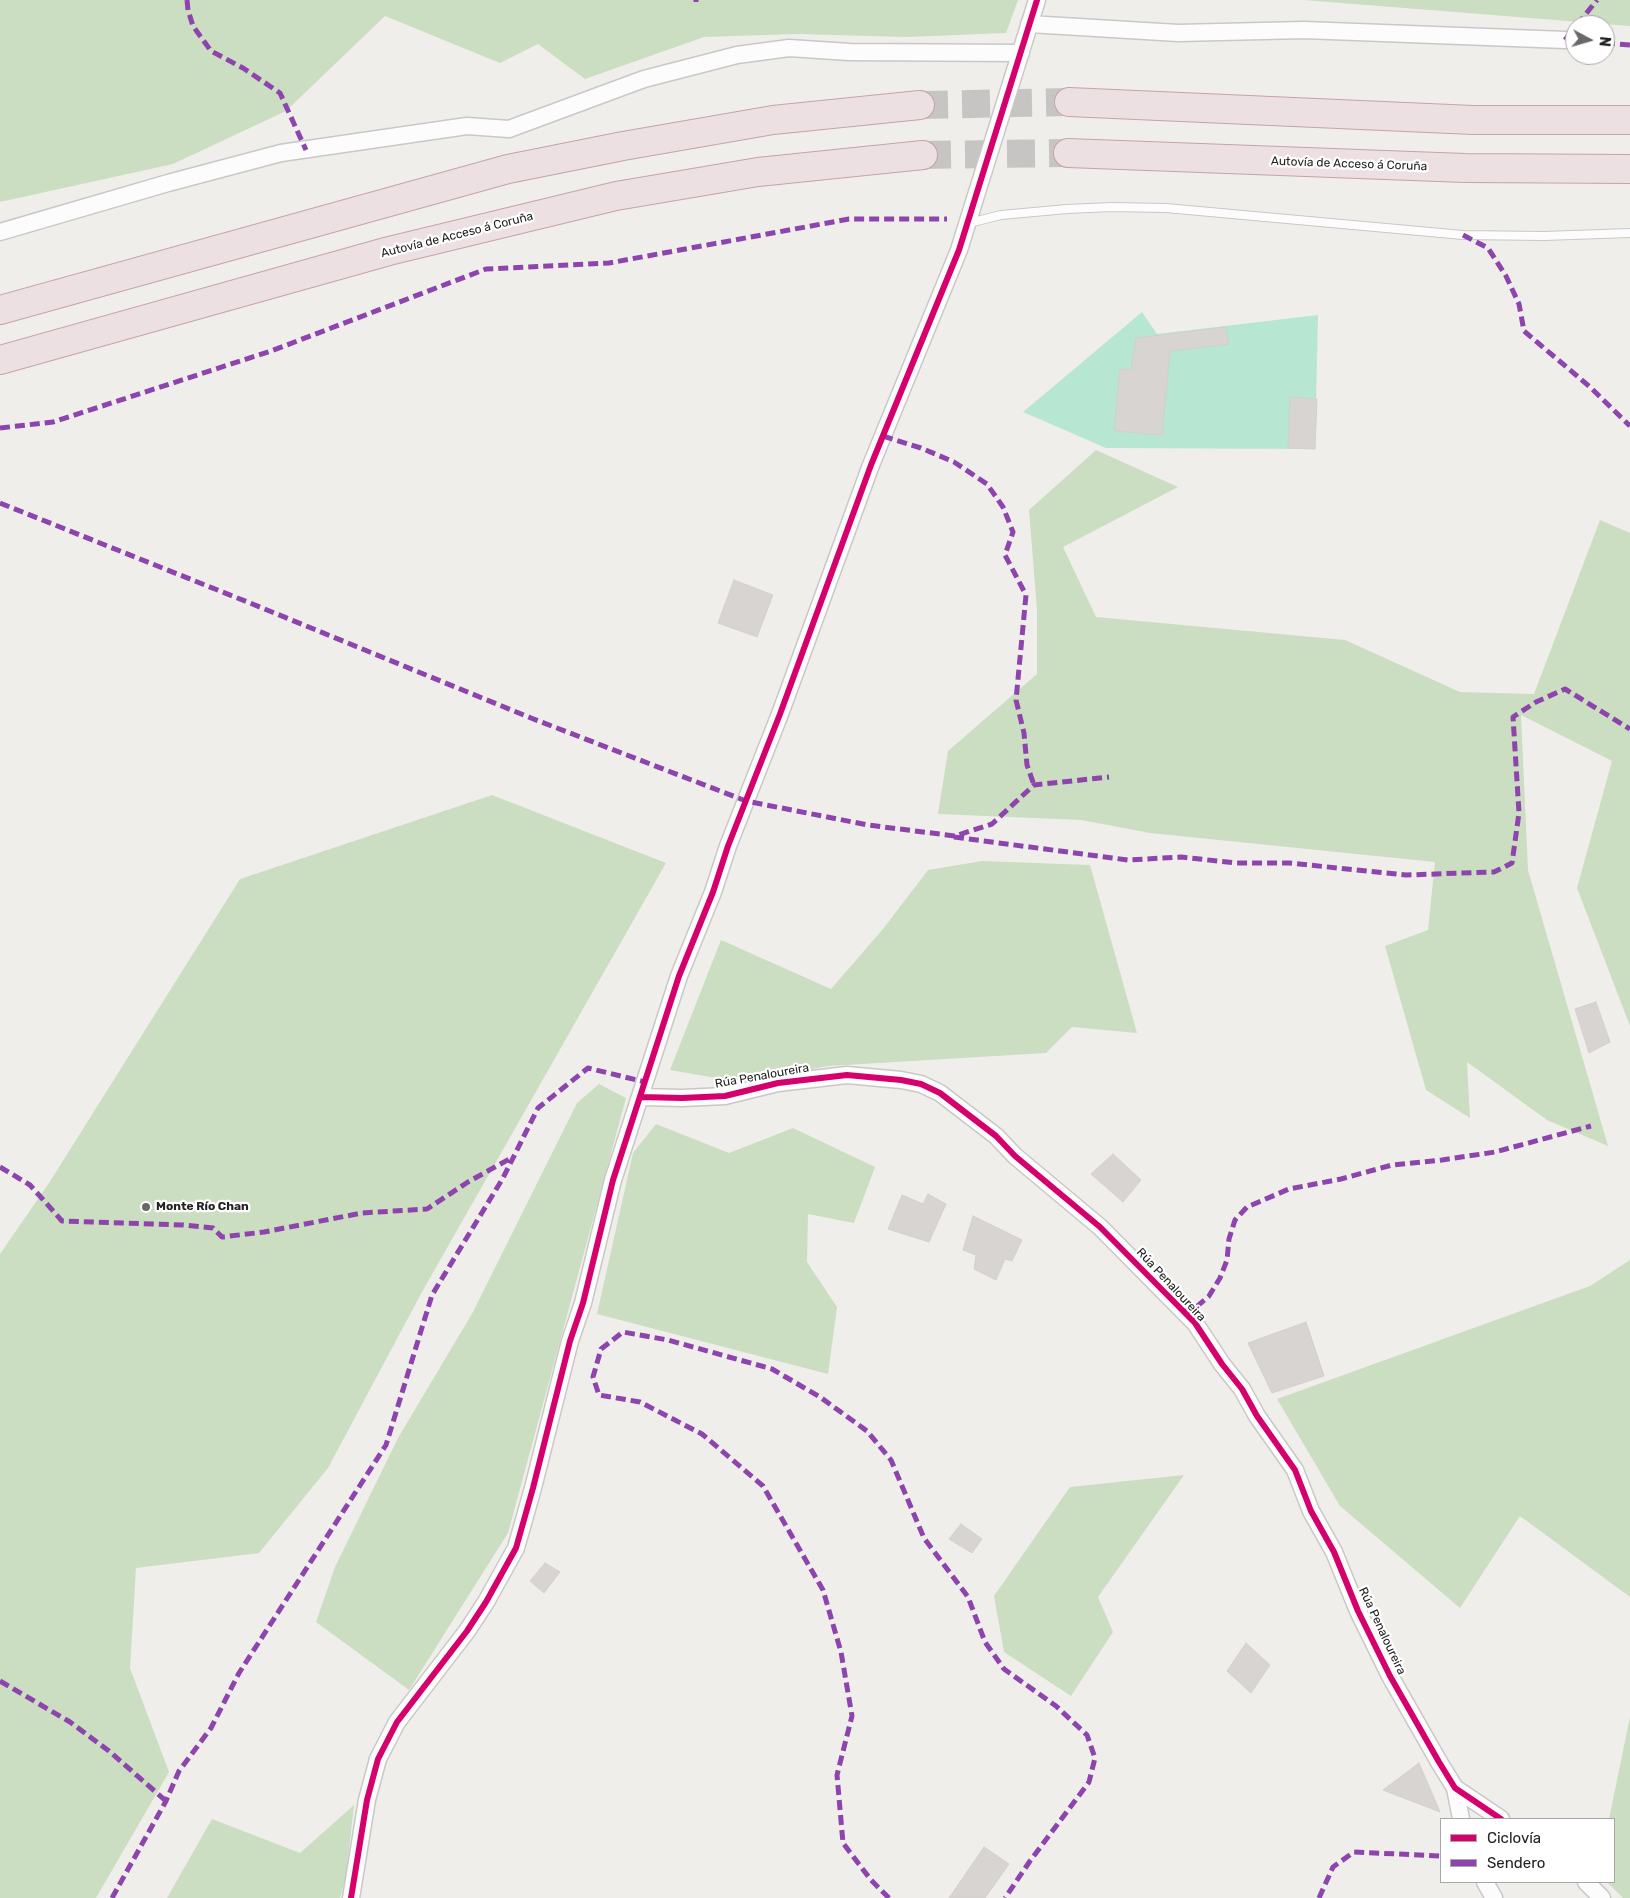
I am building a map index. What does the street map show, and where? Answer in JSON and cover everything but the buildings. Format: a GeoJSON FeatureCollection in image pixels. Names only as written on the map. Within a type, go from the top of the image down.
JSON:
{"type":"FeatureCollection","features":[{"type":"Feature","properties":{"kind":"highway"},"geometry":{"type":"LineString","coordinates":[[1069,102],[1473,120],[1630,120]]}},
{"type":"Feature","properties":{"kind":"highway"},"geometry":{"type":"LineString","coordinates":[[0,310],[508,169],[622,146],[773,120],[920,105]]}},
{"type":"Feature","properties":{"kind":"highway","name":"Autovía de Acceso á Coruña"},"geometry":{"type":"LineString","coordinates":[[1068,153],[1465,168],[1630,169]]}},
{"type":"Feature","properties":{"kind":"highway","name":"Autovía de Acceso á Coruña"},"geometry":{"type":"LineString","coordinates":[[0,360],[389,251],[616,196],[758,172],[922,155]]}},
{"type":"Feature","properties":{"kind":"street"},"geometry":{"type":"LineString","coordinates":[[351,1898],[367,1800],[378,1759],[397,1722],[467,1631],[486,1602],[516,1548],[534,1488],[548,1421],[570,1341],[583,1303],[613,1180],[641,1097],[651,1058],[679,976],[713,892],[728,846],[780,714],[871,465],[959,250],[1037,0]]}},
{"type":"Feature","properties":{"kind":"street"},"geometry":{"type":"LineString","coordinates":[[1030,24],[1178,32],[1304,30],[1565,40]]}},
{"type":"Feature","properties":{"kind":"street"},"geometry":{"type":"LineString","coordinates":[[0,232],[168,183],[281,153],[467,126],[508,129],[644,79],[737,55],[789,48],[849,52],[1022,48]]}},
{"type":"Feature","properties":{"kind":"street","name":"Rúa Penaloureira"},"geometry":{"type":"LineString","coordinates":[[641,1097],[726,1096],[778,1083],[839,1076],[901,1080],[921,1084],[940,1093],[996,1136],[1015,1156],[1100,1227],[1195,1323],[1222,1364],[1242,1389],[1257,1416],[1295,1470],[1311,1511],[1334,1552],[1358,1612],[1390,1676],[1455,1788],[1500,1818]]}},
{"type":"Feature","properties":{"kind":"street"},"geometry":{"type":"LineString","coordinates":[[1455,1788],[1461,1818]]}},
{"type":"Feature","properties":{"kind":"street"},"geometry":{"type":"LineString","coordinates":[[1486,1883],[1494,1898]]}},
{"type":"Feature","properties":{"kind":"street"},"geometry":{"type":"LineString","coordinates":[[1587,1883],[1602,1898]]}},
{"type":"Feature","properties":{"kind":"lane"},"geometry":{"type":"LineString","coordinates":[[967,224],[1001,216],[1067,209],[1112,207],[1166,208],[1462,235],[1544,236],[1630,233]]}},
{"type":"Feature","properties":{"kind":"green space"},"geometry":{"type":"Polygon","coordinates":[[[0,0],[1018,0],[1006,33],[908,37],[797,34],[704,37],[585,79],[538,44],[500,63],[385,16],[286,111],[173,164],[0,202],[0,0]]]}},
{"type":"Feature","properties":{"kind":"green space"},"geometry":{"type":"Polygon","coordinates":[[[1304,0],[1630,0],[1630,26],[1615,25],[1615,15],[1565,15],[1565,21],[1304,0]]]}},
{"type":"Feature","properties":{"kind":"green space"},"geometry":{"type":"Polygon","coordinates":[[[1142,312],[1157,334],[1318,315],[1315,449],[1106,448],[1023,412],[1142,312]]]}},
{"type":"Feature","properties":{"kind":"green space"},"geometry":{"type":"Polygon","coordinates":[[[1096,450],[1178,487],[1063,547],[1096,617],[1345,640],[1460,692],[1534,694],[1600,520],[1630,533],[1630,1026],[1577,888],[1612,761],[1521,715],[1528,870],[1608,1146],[1547,1120],[1467,1062],[1470,1118],[1426,1090],[1385,946],[1428,930],[1435,862],[1150,833],[1081,820],[938,814],[948,751],[1037,674],[1037,610],[1029,510],[1096,450]]]}},
{"type":"Feature","properties":{"kind":"green space"},"geometry":{"type":"Polygon","coordinates":[[[492,795],[666,863],[422,1292],[328,1468],[259,1553],[136,1568],[130,1668],[169,1772],[96,1898],[0,1898],[0,1254],[49,1183],[240,879],[492,795]]]}},
{"type":"Feature","properties":{"kind":"green space"},"geometry":{"type":"Polygon","coordinates":[[[982,861],[1090,865],[1137,1033],[1072,1027],[1046,1053],[828,1066],[739,1082],[670,1070],[721,940],[831,989],[883,929],[928,870],[982,861]]]}},
{"type":"Feature","properties":{"kind":"green space"},"geometry":{"type":"Polygon","coordinates":[[[599,1084],[626,1098],[508,1533],[409,1690],[316,1622],[335,1567],[398,1438],[473,1312],[577,1103],[599,1084]]]}},
{"type":"Feature","properties":{"kind":"green space"},"geometry":{"type":"Polygon","coordinates":[[[656,1124],[729,1153],[793,1128],[875,1167],[854,1223],[808,1214],[807,1262],[837,1307],[828,1374],[597,1314],[633,1153],[656,1124]]]}},
{"type":"Feature","properties":{"kind":"green space"},"geometry":{"type":"Polygon","coordinates":[[[1630,1260],[1630,1597],[1520,1516],[1460,1608],[1340,1506],[1277,1399],[1590,1286],[1630,1260]]]}},
{"type":"Feature","properties":{"kind":"green space"},"geometry":{"type":"Polygon","coordinates":[[[1184,1475],[1098,1597],[1113,1632],[1071,1696],[1004,1652],[994,1596],[1070,1487],[1184,1475]]]}},
{"type":"Feature","properties":{"kind":"green space"},"geometry":{"type":"Polygon","coordinates":[[[1630,1717],[1630,1898],[1623,1898],[1608,1883],[1615,1883],[1615,1818],[1609,1818],[1630,1717]]]}},
{"type":"Feature","properties":{"kind":"green space"},"geometry":{"type":"Polygon","coordinates":[[[354,1805],[346,1877],[340,1898],[167,1898],[212,1819],[300,1853],[354,1805]]]}},
{"type":"Feature","properties":{"kind":"tunnel"},"geometry":{"type":"LineString","coordinates":[[920,105],[1069,102]]}},
{"type":"Feature","properties":{"kind":"tunnel"},"geometry":{"type":"LineString","coordinates":[[923,155],[1068,153]]}},
{"type":"Feature","properties":{"kind":"marked path"},"geometry":{"type":"LineString","coordinates":[[187,0],[193,26],[211,51],[243,68],[280,93],[306,150]]}},
{"type":"Feature","properties":{"kind":"marked path"},"geometry":{"type":"LineString","coordinates":[[1585,15],[1597,0]]}},
{"type":"Feature","properties":{"kind":"marked path"},"geometry":{"type":"LineString","coordinates":[[1615,44],[1630,45]]}},
{"type":"Feature","properties":{"kind":"marked path"},"geometry":{"type":"LineString","coordinates":[[0,428],[53,422],[271,351],[486,269],[609,263],[849,219],[947,219]]}},
{"type":"Feature","properties":{"kind":"marked path"},"geometry":{"type":"LineString","coordinates":[[1463,235],[1488,248],[1506,276],[1519,304],[1524,331],[1590,387],[1630,426]]}},
{"type":"Feature","properties":{"kind":"marked path"},"geometry":{"type":"LineString","coordinates":[[883,436],[921,448],[954,462],[987,484],[1003,507],[1013,532],[1005,555],[1026,595],[1016,700],[1024,733],[1027,765],[1034,785]]}},
{"type":"Feature","properties":{"kind":"marked path"},"geometry":{"type":"LineString","coordinates":[[0,503],[531,718],[746,801],[868,825],[955,836],[992,824],[1034,785],[1109,777]]}},
{"type":"Feature","properties":{"kind":"marked path"},"geometry":{"type":"LineString","coordinates":[[954,837],[1128,860],[1181,857],[1236,863],[1289,863],[1406,875],[1494,872],[1512,863],[1519,813],[1513,717],[1536,702],[1565,689],[1630,729]]}},
{"type":"Feature","properties":{"kind":"marked path"},"geometry":{"type":"LineString","coordinates":[[112,1898],[166,1801],[179,1771],[211,1728],[239,1673],[386,1445],[432,1295],[503,1178],[538,1108],[588,1068],[645,1082]]}},
{"type":"Feature","properties":{"kind":"marked path"},"geometry":{"type":"LineString","coordinates":[[1183,1312],[1194,1309],[1209,1296],[1220,1278],[1227,1260],[1229,1239],[1235,1220],[1247,1207],[1289,1189],[1341,1179],[1392,1165],[1495,1152],[1591,1126]]}},
{"type":"Feature","properties":{"kind":"marked path"},"geometry":{"type":"LineString","coordinates":[[0,1167],[30,1185],[62,1221],[183,1225],[213,1228],[222,1237],[264,1232],[362,1213],[427,1209],[468,1182],[513,1157]]}},
{"type":"Feature","properties":{"kind":"marked path"},"geometry":{"type":"LineString","coordinates":[[889,1898],[871,1880],[843,1843],[837,1775],[852,1716],[841,1652],[823,1590],[763,1486],[702,1434],[640,1402],[599,1395],[593,1377],[601,1349],[623,1332],[668,1340],[772,1369],[820,1397],[867,1431],[891,1460],[924,1538],[968,1597],[985,1642],[1004,1669],[1056,1706],[1087,1735],[1095,1758],[1089,1782],[1005,1898]]}},
{"type":"Feature","properties":{"kind":"marked path"},"geometry":{"type":"LineString","coordinates":[[0,1681],[70,1722],[109,1751],[166,1801]]}},
{"type":"Feature","properties":{"kind":"marked path"},"geometry":{"type":"LineString","coordinates":[[1319,1898],[1333,1867],[1354,1852],[1440,1856]]}},
{"type":"Feature","properties":{"kind":"cycle path"},"geometry":{"type":"LineString","coordinates":[[351,1898],[367,1800],[378,1759],[397,1722],[467,1631],[486,1602],[516,1548],[570,1341],[583,1303],[613,1180],[679,976],[713,892],[728,846],[780,714],[871,465],[959,250],[1037,0]]}},
{"type":"Feature","properties":{"kind":"cycle path"},"geometry":{"type":"LineString","coordinates":[[641,1097],[725,1096],[778,1083],[847,1075],[901,1080],[921,1084],[940,1093],[996,1136],[1015,1156],[1100,1227],[1195,1323],[1222,1364],[1242,1389],[1257,1416],[1295,1470],[1311,1511],[1334,1552],[1358,1611],[1390,1676],[1439,1762],[1455,1788],[1500,1818]]}},
{"type":"Feature","properties":{"kind":"place","name":"Monte Río Chan"},"geometry":{"type":"Point","coordinates":[146,1207]}}]}
